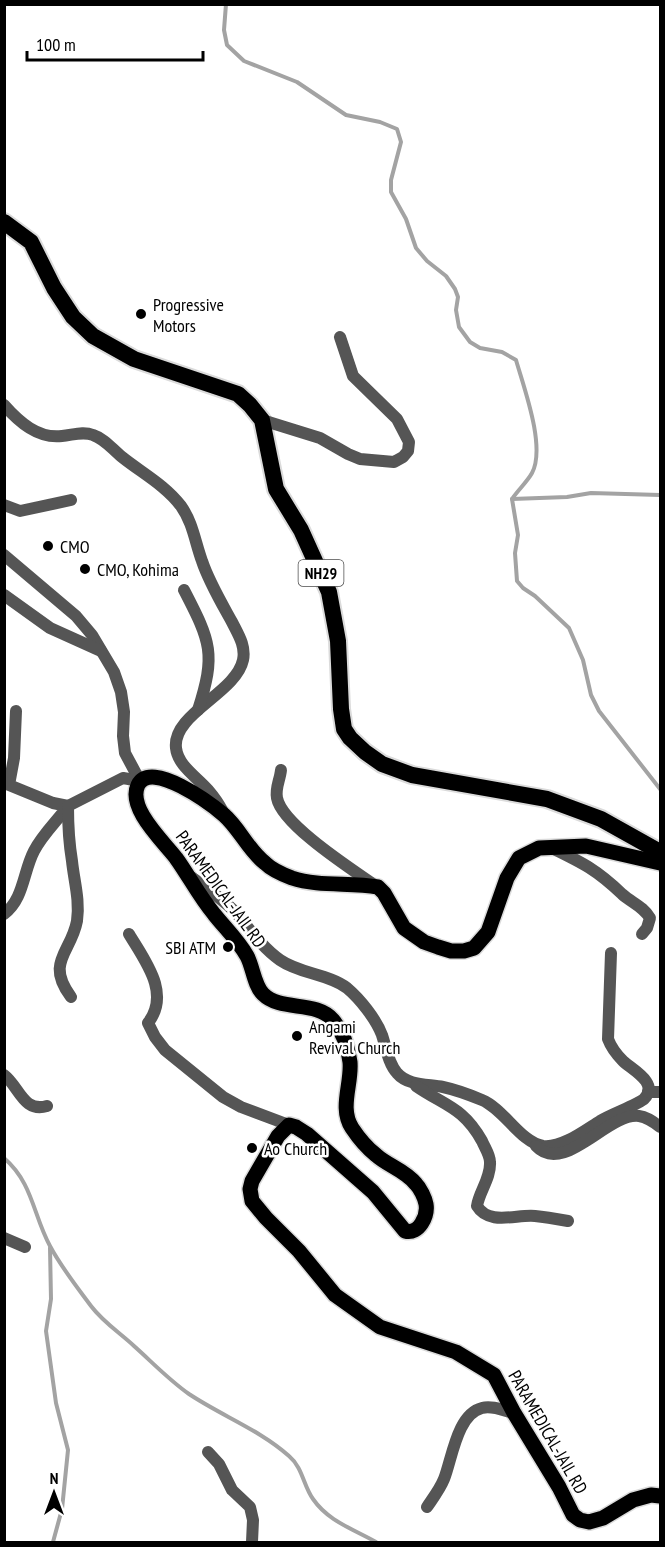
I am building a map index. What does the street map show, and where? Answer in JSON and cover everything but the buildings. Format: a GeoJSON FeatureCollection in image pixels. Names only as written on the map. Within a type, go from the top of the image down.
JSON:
{"type":"FeatureCollection","features":[{"type":"Feature","properties":{"kind":"highway"},"geometry":{"type":"LineString","coordinates":[[4,222],[31,242],[54,288],[73,317],[93,336],[134,359],[238,394],[262,420]]}},
{"type":"Feature","properties":{"kind":"highway","name":"NH29"},"geometry":{"type":"LineString","coordinates":[[262,420],[276,489],[301,530],[330,592],[338,641],[341,709],[344,729],[350,738],[382,764],[412,775],[547,799],[601,819],[660,852]]}},
{"type":"Feature","properties":{"kind":"main road"},"geometry":{"type":"LineString","coordinates":[[140,781],[150,777],[158,778],[187,787],[225,816],[249,848],[266,865],[293,878],[378,887],[384,893],[404,928],[424,942],[451,951],[474,948],[488,932],[507,878],[519,858],[539,848],[586,846],[660,863]]}},
{"type":"Feature","properties":{"kind":"main road","name":"PARAMEDICAL-JAIL RD"},"geometry":{"type":"LineString","coordinates":[[140,781],[137,788],[138,807],[214,914],[233,934],[248,957],[261,992],[272,1000],[318,1010],[332,1018],[344,1037],[350,1062],[346,1111],[351,1127],[376,1156],[408,1175],[418,1185],[426,1202],[426,1215],[417,1229],[413,1232],[405,1231],[373,1192],[307,1134],[289,1125],[278,1136],[252,1181],[250,1189],[252,1201],[299,1251],[335,1295],[380,1327],[456,1352],[494,1375],[514,1413],[560,1487],[573,1515],[589,1522],[603,1518],[633,1500],[660,1495]]}},
{"type":"Feature","properties":{"kind":"street"},"geometry":{"type":"LineString","coordinates":[[262,420],[320,438],[360,459],[394,462],[403,457],[408,451],[409,442],[397,419],[353,376],[339,337]]}},
{"type":"Feature","properties":{"kind":"street"},"geometry":{"type":"LineString","coordinates":[[5,406],[30,429],[49,436],[59,437],[82,433],[102,439],[160,484],[182,507],[194,530],[207,573],[242,641],[244,650],[243,661],[237,674],[182,726],[175,744],[180,760],[209,791],[225,816]]}},
{"type":"Feature","properties":{"kind":"street"},"geometry":{"type":"LineString","coordinates":[[4,505],[20,510],[71,500]]}},
{"type":"Feature","properties":{"kind":"street"},"geometry":{"type":"LineString","coordinates":[[4,555],[76,616],[92,635],[114,672],[121,692],[125,753],[140,781]]}},
{"type":"Feature","properties":{"kind":"street"},"geometry":{"type":"LineString","coordinates":[[184,590],[199,619],[208,644],[210,660],[207,683],[197,711]]}},
{"type":"Feature","properties":{"kind":"street"},"geometry":{"type":"LineString","coordinates":[[4,595],[50,628],[101,651]]}},
{"type":"Feature","properties":{"kind":"street"},"geometry":{"type":"LineString","coordinates":[[16,711],[14,758],[9,785],[68,806]]}},
{"type":"Feature","properties":{"kind":"street"},"geometry":{"type":"LineString","coordinates":[[281,771],[276,790],[277,800],[283,813],[320,845],[378,887]]}},
{"type":"Feature","properties":{"kind":"street"},"geometry":{"type":"LineString","coordinates":[[4,914],[19,899],[26,869],[35,848],[68,806],[123,778],[140,781]]}},
{"type":"Feature","properties":{"kind":"street"},"geometry":{"type":"LineString","coordinates":[[68,806],[69,844],[78,900],[77,922],[59,965],[66,991],[71,998]]}},
{"type":"Feature","properties":{"kind":"street"},"geometry":{"type":"LineString","coordinates":[[548,846],[590,866],[614,884],[623,895],[637,903],[650,918],[642,934]]}},
{"type":"Feature","properties":{"kind":"street"},"geometry":{"type":"LineString","coordinates":[[185,873],[207,888],[237,914],[246,927],[280,960],[293,968],[347,988],[370,1014],[381,1032],[397,1074],[467,1118],[489,1155],[489,1173],[477,1206],[480,1212],[501,1218],[533,1215],[568,1221]]}},
{"type":"Feature","properties":{"kind":"street"},"geometry":{"type":"LineString","coordinates":[[129,934],[152,974],[157,990],[157,1005],[147,1023],[165,1050],[232,1103],[289,1125]]}},
{"type":"Feature","properties":{"kind":"street"},"geometry":{"type":"LineString","coordinates":[[533,1143],[544,1146],[559,1144],[654,1092],[643,1076],[611,1047],[608,1039],[611,953]]}},
{"type":"Feature","properties":{"kind":"street"},"geometry":{"type":"LineString","coordinates":[[4,1075],[25,1102],[37,1107],[47,1106]]}},
{"type":"Feature","properties":{"kind":"street"},"geometry":{"type":"LineString","coordinates":[[405,1079],[413,1083],[450,1089],[485,1101],[542,1152],[564,1153],[616,1122],[629,1117],[639,1116],[651,1120],[660,1127]]}},
{"type":"Feature","properties":{"kind":"street"},"geometry":{"type":"LineString","coordinates":[[4,1238],[25,1247]]}},
{"type":"Feature","properties":{"kind":"street"},"geometry":{"type":"LineString","coordinates":[[427,1507],[444,1479],[459,1435],[473,1412],[489,1407],[514,1413]]}},
{"type":"Feature","properties":{"kind":"street"},"geometry":{"type":"LineString","coordinates":[[208,1452],[219,1464],[232,1490],[250,1507],[253,1520],[252,1542]]}},
{"type":"Feature","properties":{"kind":"waterway"},"geometry":{"type":"LineString","coordinates":[[226,4],[224,30],[227,45],[244,61],[297,82],[346,115],[380,122],[397,129],[401,142],[391,180],[391,192],[406,219],[416,248],[427,261],[446,276],[455,289],[458,297],[456,310],[459,327],[470,342],[480,348],[502,352],[516,360],[528,401],[537,448],[532,473],[512,499],[518,535],[515,553],[517,581],[569,628],[583,660],[591,695],[599,711],[660,789]]}},
{"type":"Feature","properties":{"kind":"waterway"},"geometry":{"type":"LineString","coordinates":[[512,499],[567,497],[591,493],[660,495]]}},
{"type":"Feature","properties":{"kind":"waterway"},"geometry":{"type":"LineString","coordinates":[[4,1158],[14,1168],[27,1189],[54,1254],[101,1317],[189,1394],[278,1447],[294,1461],[319,1507],[342,1524],[376,1542]]}},
{"type":"Feature","properties":{"kind":"waterway"},"geometry":{"type":"LineString","coordinates":[[50,1248],[51,1299],[46,1331],[56,1403],[68,1450],[62,1509],[53,1542]]}},
{"type":"Feature","properties":{"kind":"place","name":"Progressive Motors"},"geometry":{"type":"Point","coordinates":[141,314]}},
{"type":"Feature","properties":{"kind":"place","name":"CMO"},"geometry":{"type":"Point","coordinates":[48,546]}},
{"type":"Feature","properties":{"kind":"place","name":"CMO, Kohima"},"geometry":{"type":"Point","coordinates":[85,569]}},
{"type":"Feature","properties":{"kind":"place","name":"SBI ATM"},"geometry":{"type":"Point","coordinates":[228,947]}},
{"type":"Feature","properties":{"kind":"place","name":"Angami Revival Church"},"geometry":{"type":"Point","coordinates":[297,1036]}},
{"type":"Feature","properties":{"kind":"place","name":"Ao Church"},"geometry":{"type":"Point","coordinates":[252,1148]}}]}
